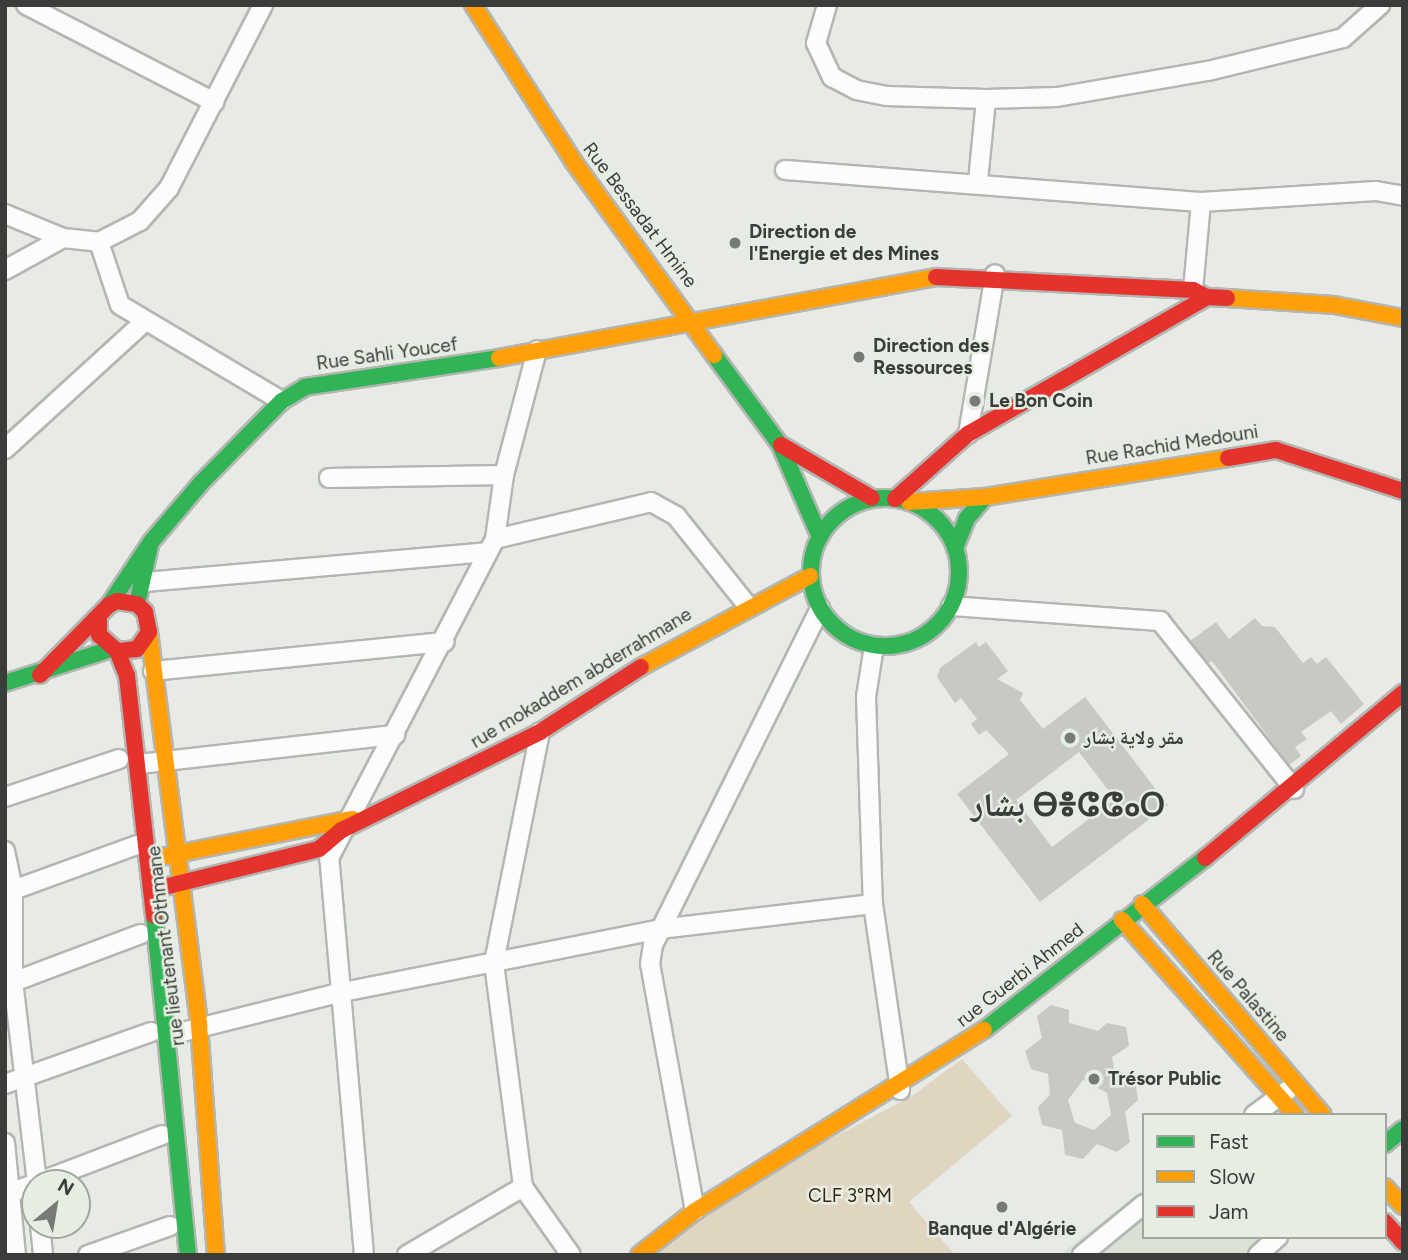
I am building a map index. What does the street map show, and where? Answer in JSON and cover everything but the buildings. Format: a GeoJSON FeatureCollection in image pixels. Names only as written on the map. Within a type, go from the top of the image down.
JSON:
{"type":"FeatureCollection","features":[{"type":"Feature","properties":{"kind":"main road","name":"Rue Bessadat Hmine"},"geometry":{"type":"LineString","coordinates":[[474,5],[573,161],[691,318],[780,445],[820,537]]}},
{"type":"Feature","properties":{"kind":"main road","name":"Rue Sahli Youcef"},"geometry":{"type":"LineString","coordinates":[[40,675],[104,611],[150,542],[282,401],[304,387],[537,350],[691,318],[951,274],[995,274],[1334,305],[1403,318]]}},
{"type":"Feature","properties":{"kind":"main road"},"geometry":{"type":"LineString","coordinates":[[902,500],[968,434],[1200,294]]}},
{"type":"Feature","properties":{"kind":"main road","name":"Rue Bessadat Hmine"},"geometry":{"type":"LineString","coordinates":[[780,445],[872,498]]}},
{"type":"Feature","properties":{"kind":"main road","name":"Rue Rachid Medouni"},"geometry":{"type":"LineString","coordinates":[[902,500],[985,497],[1276,450],[1403,491]]}},
{"type":"Feature","properties":{"kind":"main road"},"geometry":{"type":"LineString","coordinates":[[955,548],[929,513],[902,500],[872,498],[850,506],[820,537],[810,576],[820,608],[839,631],[874,646],[892,646],[927,634],[951,606],[958,587],[955,548],[967,518],[985,497]]}},
{"type":"Feature","properties":{"kind":"main road"},"geometry":{"type":"LineString","coordinates":[[137,604],[145,582],[150,542]]}},
{"type":"Feature","properties":{"kind":"main road","name":"rue mokaddem abderrahmane"},"geometry":{"type":"LineString","coordinates":[[150,859],[346,825],[374,816],[540,732],[747,605],[810,576]]}},
{"type":"Feature","properties":{"kind":"main road"},"geometry":{"type":"LineString","coordinates":[[114,650],[99,635],[104,611],[137,604]]}},
{"type":"Feature","properties":{"kind":"main road"},"geometry":{"type":"LineString","coordinates":[[5,683],[40,675],[114,650],[136,649],[149,632],[145,612],[137,604]]}},
{"type":"Feature","properties":{"kind":"main road","name":"rue lieutenant Othmane"},"geometry":{"type":"LineString","coordinates":[[149,632],[199,1025],[216,1255]]}},
{"type":"Feature","properties":{"kind":"main road","name":"rue lieutenant Othmane"},"geometry":{"type":"LineString","coordinates":[[114,650],[127,676],[139,764],[150,859],[159,1034],[188,1255]]}},
{"type":"Feature","properties":{"kind":"main road","name":"rue Guerbi Ahmed"},"geometry":{"type":"LineString","coordinates":[[639,1255],[695,1211],[832,1124],[900,1090],[1294,789],[1403,693]]}},
{"type":"Feature","properties":{"kind":"main road","name":"rue mokaddem abderrahmane"},"geometry":{"type":"LineString","coordinates":[[152,890],[298,857],[346,825]]}},
{"type":"Feature","properties":{"kind":"main road","name":"Rue Palastine"},"geometry":{"type":"LineString","coordinates":[[1142,904],[1321,1113]]}},
{"type":"Feature","properties":{"kind":"main road"},"geometry":{"type":"LineString","coordinates":[[1122,920],[1293,1113]]}},
{"type":"Feature","properties":{"kind":"main road"},"geometry":{"type":"LineString","coordinates":[[1387,1142],[1403,1129]]}},
{"type":"Feature","properties":{"kind":"main road"},"geometry":{"type":"LineString","coordinates":[[1387,1188],[1403,1206]]}},
{"type":"Feature","properties":{"kind":"main road"},"geometry":{"type":"LineString","coordinates":[[1387,1224],[1403,1242]]}},
{"type":"Feature","properties":{"kind":"street"},"geometry":{"type":"LineString","coordinates":[[26,5],[214,102]]}},
{"type":"Feature","properties":{"kind":"street"},"geometry":{"type":"LineString","coordinates":[[5,214],[63,238],[99,242],[140,221],[161,200],[263,5]]}},
{"type":"Feature","properties":{"kind":"street"},"geometry":{"type":"LineString","coordinates":[[827,5],[816,43],[832,77],[856,90],[887,96],[986,99],[1057,97],[1208,71],[1343,38],[1380,5]]}},
{"type":"Feature","properties":{"kind":"street"},"geometry":{"type":"LineString","coordinates":[[978,181],[986,99]]}},
{"type":"Feature","properties":{"kind":"street"},"geometry":{"type":"LineString","coordinates":[[785,170],[933,183],[978,181],[1201,202],[1376,191],[1403,195]]}},
{"type":"Feature","properties":{"kind":"street"},"geometry":{"type":"LineString","coordinates":[[1200,294],[1201,202]]}},
{"type":"Feature","properties":{"kind":"street"},"geometry":{"type":"LineString","coordinates":[[5,270],[63,238]]}},
{"type":"Feature","properties":{"kind":"street"},"geometry":{"type":"LineString","coordinates":[[99,242],[114,296],[144,322],[282,401]]}},
{"type":"Feature","properties":{"kind":"street"},"geometry":{"type":"LineString","coordinates":[[968,434],[995,274]]}},
{"type":"Feature","properties":{"kind":"street"},"geometry":{"type":"LineString","coordinates":[[5,449],[144,322]]}},
{"type":"Feature","properties":{"kind":"street"},"geometry":{"type":"LineString","coordinates":[[364,1255],[343,992],[328,873],[346,825],[445,642],[491,545],[504,475],[537,350]]}},
{"type":"Feature","properties":{"kind":"street"},"geometry":{"type":"LineString","coordinates":[[329,478],[504,475]]}},
{"type":"Feature","properties":{"kind":"street"},"geometry":{"type":"LineString","coordinates":[[145,582],[491,545],[651,502],[676,516],[747,605]]}},
{"type":"Feature","properties":{"kind":"street"},"geometry":{"type":"LineString","coordinates":[[951,606],[1160,621],[1294,789]]}},
{"type":"Feature","properties":{"kind":"street"},"geometry":{"type":"LineString","coordinates":[[695,1211],[650,964],[660,929],[820,608]]}},
{"type":"Feature","properties":{"kind":"street"},"geometry":{"type":"LineString","coordinates":[[153,671],[445,642]]}},
{"type":"Feature","properties":{"kind":"street"},"geometry":{"type":"LineString","coordinates":[[874,646],[866,697],[873,904],[900,1090]]}},
{"type":"Feature","properties":{"kind":"street"},"geometry":{"type":"LineString","coordinates":[[540,732],[494,963],[523,1187],[571,1255]]}},
{"type":"Feature","properties":{"kind":"street"},"geometry":{"type":"LineString","coordinates":[[139,764],[395,735]]}},
{"type":"Feature","properties":{"kind":"street"},"geometry":{"type":"LineString","coordinates":[[5,797],[120,759]]}},
{"type":"Feature","properties":{"kind":"street"},"geometry":{"type":"LineString","coordinates":[[9,891],[137,845]]}},
{"type":"Feature","properties":{"kind":"street"},"geometry":{"type":"LineString","coordinates":[[5,851],[9,891],[9,983],[27,1074],[36,1169]]}},
{"type":"Feature","properties":{"kind":"street"},"geometry":{"type":"LineString","coordinates":[[5,1084],[27,1074],[159,1034],[343,992],[660,929],[873,904]]}},
{"type":"Feature","properties":{"kind":"street"},"geometry":{"type":"LineString","coordinates":[[9,983],[141,934]]}},
{"type":"Feature","properties":{"kind":"street"},"geometry":{"type":"LineString","coordinates":[[1256,1113],[1297,1084]]}},
{"type":"Feature","properties":{"kind":"street"},"geometry":{"type":"LineString","coordinates":[[72,1169],[162,1135]]}},
{"type":"Feature","properties":{"kind":"street"},"geometry":{"type":"LineString","coordinates":[[5,1143],[16,1255]]}},
{"type":"Feature","properties":{"kind":"street"},"geometry":{"type":"LineString","coordinates":[[407,1255],[523,1187]]}},
{"type":"Feature","properties":{"kind":"street"},"geometry":{"type":"LineString","coordinates":[[1082,1255],[1142,1206]]}},
{"type":"Feature","properties":{"kind":"street"},"geometry":{"type":"LineString","coordinates":[[88,1255],[170,1226]]}},
{"type":"Feature","properties":{"kind":"street"},"geometry":{"type":"LineString","coordinates":[[1258,1255],[1276,1239]]}},
{"type":"Feature","properties":{"kind":"shaded area"},"geometry":{"type":"Polygon","coordinates":[[[1142,1191],[1142,1239],[1263,1239],[1244,1255],[1060,1255],[1142,1191]]]}},
{"type":"Feature","properties":{"kind":"green space","name":"CLF 3°RM"},"geometry":{"type":"Polygon","coordinates":[[[962,1059],[1012,1116],[909,1202],[955,1255],[645,1255],[762,1175],[912,1096],[962,1059]]]}},
{"type":"Feature","properties":{"kind":"traffic: fast"},"geometry":{"type":"LineString","coordinates":[[714,355],[780,445],[820,537]]}},
{"type":"Feature","properties":{"kind":"traffic: fast"},"geometry":{"type":"LineString","coordinates":[[109,605],[151,542],[201,483],[282,401],[305,387],[499,358]]}},
{"type":"Feature","properties":{"kind":"traffic: fast"},"geometry":{"type":"LineString","coordinates":[[955,548],[967,518],[985,497]]}},
{"type":"Feature","properties":{"kind":"traffic: fast"},"geometry":{"type":"LineString","coordinates":[[885,498],[913,504],[937,520],[953,544],[959,572],[953,600],[937,624],[913,640],[885,646],[857,640],[833,624],[817,600],[811,572],[817,544],[833,520],[857,504],[885,498]]}},
{"type":"Feature","properties":{"kind":"traffic: fast"},"geometry":{"type":"LineString","coordinates":[[137,604],[150,546]]}},
{"type":"Feature","properties":{"kind":"traffic: fast"},"geometry":{"type":"LineString","coordinates":[[5,683],[111,649]]}},
{"type":"Feature","properties":{"kind":"traffic: fast"},"geometry":{"type":"LineString","coordinates":[[984,1030],[1205,858]]}},
{"type":"Feature","properties":{"kind":"traffic: fast"},"geometry":{"type":"LineString","coordinates":[[154,915],[188,1255]]}},
{"type":"Feature","properties":{"kind":"traffic: fast"},"geometry":{"type":"LineString","coordinates":[[1387,1142],[1403,1129]]}},
{"type":"Feature","properties":{"kind":"traffic: slow"},"geometry":{"type":"LineString","coordinates":[[473,5],[573,161],[714,355]]}},
{"type":"Feature","properties":{"kind":"traffic: slow"},"geometry":{"type":"LineString","coordinates":[[499,358],[936,277]]}},
{"type":"Feature","properties":{"kind":"traffic: slow"},"geometry":{"type":"LineString","coordinates":[[1227,298],[1334,305],[1403,318]]}},
{"type":"Feature","properties":{"kind":"traffic: slow"},"geometry":{"type":"LineString","coordinates":[[909,502],[985,497],[1228,458]]}},
{"type":"Feature","properties":{"kind":"traffic: slow"},"geometry":{"type":"LineString","coordinates":[[641,667],[810,576]]}},
{"type":"Feature","properties":{"kind":"traffic: slow"},"geometry":{"type":"LineString","coordinates":[[149,632],[199,1025],[216,1255]]}},
{"type":"Feature","properties":{"kind":"traffic: slow"},"geometry":{"type":"LineString","coordinates":[[161,857],[352,819]]}},
{"type":"Feature","properties":{"kind":"traffic: slow"},"geometry":{"type":"LineString","coordinates":[[1142,904],[1321,1113]]}},
{"type":"Feature","properties":{"kind":"traffic: slow"},"geometry":{"type":"LineString","coordinates":[[1122,920],[1293,1113]]}},
{"type":"Feature","properties":{"kind":"traffic: slow"},"geometry":{"type":"LineString","coordinates":[[639,1255],[695,1211],[984,1030]]}},
{"type":"Feature","properties":{"kind":"traffic: slow"},"geometry":{"type":"LineString","coordinates":[[1387,1189],[1403,1206]]}},
{"type":"Feature","properties":{"kind":"traffic: jam"},"geometry":{"type":"LineString","coordinates":[[936,277],[1193,290],[1207,297]]}},
{"type":"Feature","properties":{"kind":"traffic: jam"},"geometry":{"type":"LineString","coordinates":[[895,499],[968,434],[1207,297],[1227,298]]}},
{"type":"Feature","properties":{"kind":"traffic: jam"},"geometry":{"type":"LineString","coordinates":[[781,445],[872,498]]}},
{"type":"Feature","properties":{"kind":"traffic: jam"},"geometry":{"type":"LineString","coordinates":[[1228,458],[1276,450],[1403,491]]}},
{"type":"Feature","properties":{"kind":"traffic: jam"},"geometry":{"type":"LineString","coordinates":[[40,675],[109,605],[117,601],[137,604],[145,612],[149,632],[137,649],[117,651],[99,635],[99,617]]}},
{"type":"Feature","properties":{"kind":"traffic: jam"},"geometry":{"type":"LineString","coordinates":[[117,651],[127,676],[154,915]]}},
{"type":"Feature","properties":{"kind":"traffic: jam"},"geometry":{"type":"LineString","coordinates":[[152,890],[319,849],[342,830],[540,732],[641,667]]}},
{"type":"Feature","properties":{"kind":"traffic: jam"},"geometry":{"type":"LineString","coordinates":[[1205,858],[1403,693]]}},
{"type":"Feature","properties":{"kind":"traffic: jam"},"geometry":{"type":"LineString","coordinates":[[1387,1224],[1403,1242]]}},
{"type":"Feature","properties":{"kind":"place","name":"Direction de l'Energie et des Mines"},"geometry":{"type":"Point","coordinates":[735,243]}},
{"type":"Feature","properties":{"kind":"place","name":"Direction des Ressources"},"geometry":{"type":"Point","coordinates":[859,357]}},
{"type":"Feature","properties":{"kind":"place","name":"Le Bon Coin"},"geometry":{"type":"Point","coordinates":[975,401]}},
{"type":"Feature","properties":{"kind":"place","name":"مقر ولاية بشار"},"geometry":{"type":"Point","coordinates":[1070,738]}},
{"type":"Feature","properties":{"kind":"place","name":"Trésor Public"},"geometry":{"type":"Point","coordinates":[1094,1079]}},
{"type":"Feature","properties":{"kind":"place","name":"Banque d'Algérie"},"geometry":{"type":"Point","coordinates":[1002,1207]}},
{"type":"Feature","properties":{"kind":"district","name":"بشار ⴱⴻⵛⵛⴰⵔ"},"geometry":{"type":"Point","coordinates":[1068,805]}}]}
